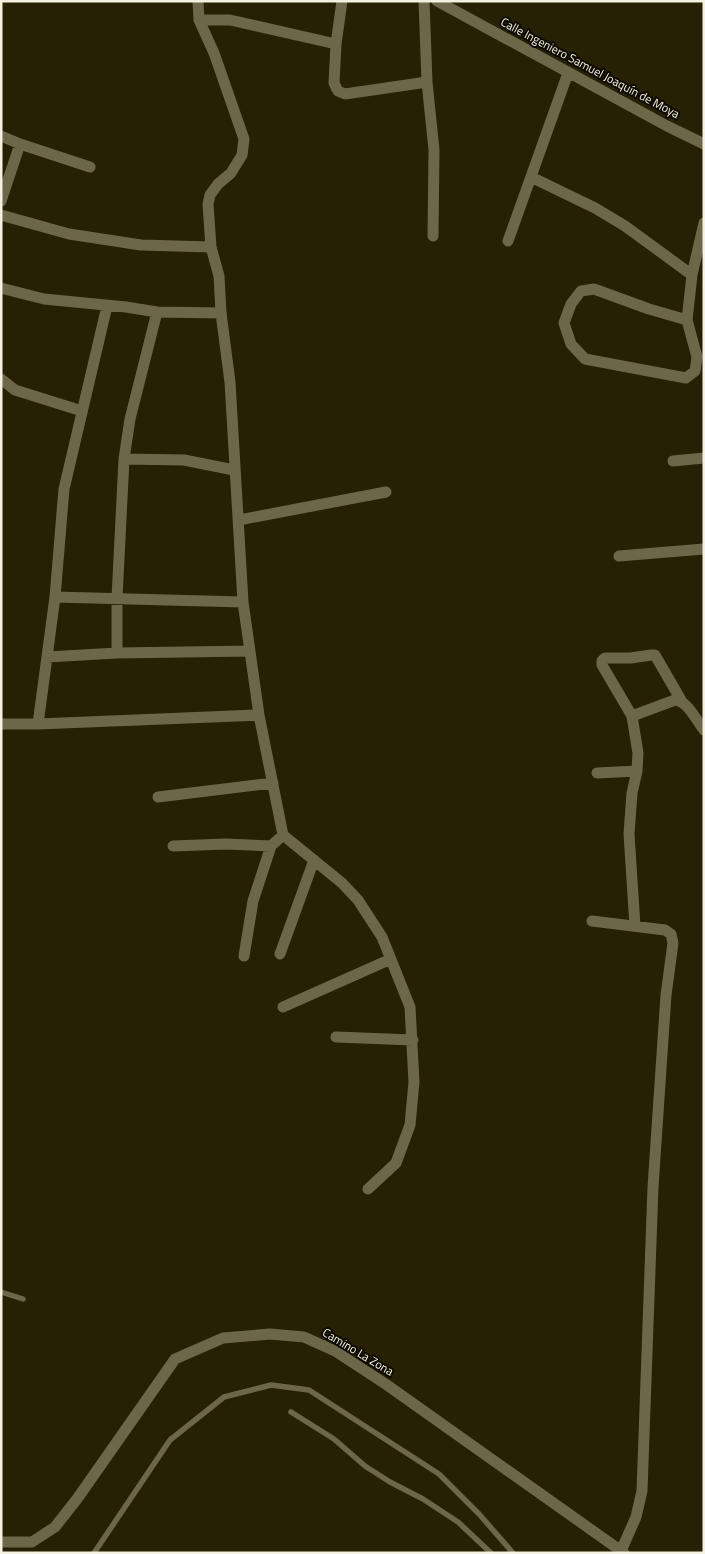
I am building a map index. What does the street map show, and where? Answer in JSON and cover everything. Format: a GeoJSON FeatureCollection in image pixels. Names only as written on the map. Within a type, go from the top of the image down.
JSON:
{"type":"FeatureCollection","features":[{"type":"Feature","properties":{"kind":"street"},"geometry":{"type":"LineString","coordinates":[[198,1],[199,20],[214,53],[244,139],[242,155],[231,173],[218,184],[210,195],[208,204],[211,247],[219,276],[221,313],[230,382],[243,602],[259,715],[272,783],[283,835],[342,883],[358,900],[382,937],[410,1007],[414,1082],[410,1125],[396,1163],[368,1189]]}},
{"type":"Feature","properties":{"kind":"street"},"geometry":{"type":"LineString","coordinates":[[342,1],[336,44],[334,83],[338,91],[345,94],[427,82]]}},
{"type":"Feature","properties":{"kind":"street"},"geometry":{"type":"LineString","coordinates":[[424,1],[427,82],[434,150],[433,236]]}},
{"type":"Feature","properties":{"kind":"street","name":"Calle Ingeniero Samuel Joaquín de Moya"},"geometry":{"type":"LineString","coordinates":[[437,1],[451,4],[568,73],[704,144]]}},
{"type":"Feature","properties":{"kind":"street"},"geometry":{"type":"LineString","coordinates":[[199,20],[230,20],[336,44]]}},
{"type":"Feature","properties":{"kind":"street"},"geometry":{"type":"LineString","coordinates":[[508,241],[568,73]]}},
{"type":"Feature","properties":{"kind":"street"},"geometry":{"type":"LineString","coordinates":[[1,136],[90,167]]}},
{"type":"Feature","properties":{"kind":"street"},"geometry":{"type":"LineString","coordinates":[[1,201],[20,144]]}},
{"type":"Feature","properties":{"kind":"street"},"geometry":{"type":"LineString","coordinates":[[531,177],[602,212],[625,226],[692,275]]}},
{"type":"Feature","properties":{"kind":"street"},"geometry":{"type":"LineString","coordinates":[[1,215],[69,234],[141,245],[211,247]]}},
{"type":"Feature","properties":{"kind":"street"},"geometry":{"type":"LineString","coordinates":[[687,320],[649,309],[594,289],[581,291],[571,304],[564,323],[571,344],[584,358],[686,378],[695,370],[697,357],[687,320],[692,275],[704,222]]}},
{"type":"Feature","properties":{"kind":"street"},"geometry":{"type":"LineString","coordinates":[[1,288],[44,299],[126,307],[156,312],[221,313]]}},
{"type":"Feature","properties":{"kind":"street"},"geometry":{"type":"LineString","coordinates":[[38,724],[54,597],[64,488],[106,306]]}},
{"type":"Feature","properties":{"kind":"street"},"geometry":{"type":"LineString","coordinates":[[117,653],[117,598],[124,459],[130,419],[156,312]]}},
{"type":"Feature","properties":{"kind":"street"},"geometry":{"type":"LineString","coordinates":[[1,378],[15,390],[82,411]]}},
{"type":"Feature","properties":{"kind":"street"},"geometry":{"type":"LineString","coordinates":[[673,461],[704,458]]}},
{"type":"Feature","properties":{"kind":"street"},"geometry":{"type":"LineString","coordinates":[[124,459],[184,460],[234,470]]}},
{"type":"Feature","properties":{"kind":"street"},"geometry":{"type":"LineString","coordinates":[[239,520],[386,492]]}},
{"type":"Feature","properties":{"kind":"street"},"geometry":{"type":"LineString","coordinates":[[619,556],[704,549]]}},
{"type":"Feature","properties":{"kind":"street"},"geometry":{"type":"LineString","coordinates":[[54,597],[243,602]]}},
{"type":"Feature","properties":{"kind":"street"},"geometry":{"type":"LineString","coordinates":[[47,657],[117,653],[250,651]]}},
{"type":"Feature","properties":{"kind":"street"},"geometry":{"type":"LineString","coordinates":[[635,926],[629,834],[632,793],[637,770],[638,753],[632,716],[602,665],[602,661],[605,658],[631,658],[655,655],[681,700],[686,704],[704,730]]}},
{"type":"Feature","properties":{"kind":"street"},"geometry":{"type":"LineString","coordinates":[[632,716],[675,700],[681,700]]}},
{"type":"Feature","properties":{"kind":"street"},"geometry":{"type":"LineString","coordinates":[[1,724],[259,715]]}},
{"type":"Feature","properties":{"kind":"street"},"geometry":{"type":"LineString","coordinates":[[597,774],[637,770]]}},
{"type":"Feature","properties":{"kind":"street"},"geometry":{"type":"LineString","coordinates":[[158,797],[272,783]]}},
{"type":"Feature","properties":{"kind":"street"},"geometry":{"type":"LineString","coordinates":[[244,956],[253,902],[271,846],[283,835]]}},
{"type":"Feature","properties":{"kind":"street"},"geometry":{"type":"LineString","coordinates":[[173,846],[226,844],[271,846]]}},
{"type":"Feature","properties":{"kind":"street"},"geometry":{"type":"LineString","coordinates":[[280,954],[314,860]]}},
{"type":"Feature","properties":{"kind":"street"},"geometry":{"type":"LineString","coordinates":[[592,921],[665,930],[671,934],[673,943],[666,995],[653,1187],[642,1491],[636,1517],[623,1552]]}},
{"type":"Feature","properties":{"kind":"street"},"geometry":{"type":"LineString","coordinates":[[283,1007],[391,959]]}},
{"type":"Feature","properties":{"kind":"street"},"geometry":{"type":"LineString","coordinates":[[336,1037],[412,1040]]}},
{"type":"Feature","properties":{"kind":"street","name":"Camino La Zona"},"geometry":{"type":"LineString","coordinates":[[1,1542],[32,1542],[55,1527],[77,1499],[175,1359],[224,1338],[270,1334],[304,1337],[335,1351],[387,1385],[623,1552]]}},
{"type":"Feature","properties":{"kind":"lane"},"geometry":{"type":"LineString","coordinates":[[1,1292],[22,1299]]}},
{"type":"Feature","properties":{"kind":"lane"},"geometry":{"type":"LineString","coordinates":[[94,1553],[170,1440],[224,1397],[271,1385],[309,1390],[439,1474],[479,1514],[513,1553]]}},
{"type":"Feature","properties":{"kind":"lane"},"geometry":{"type":"LineString","coordinates":[[291,1412],[334,1439],[365,1466],[390,1482],[423,1499],[458,1522],[491,1553]]}}]}
